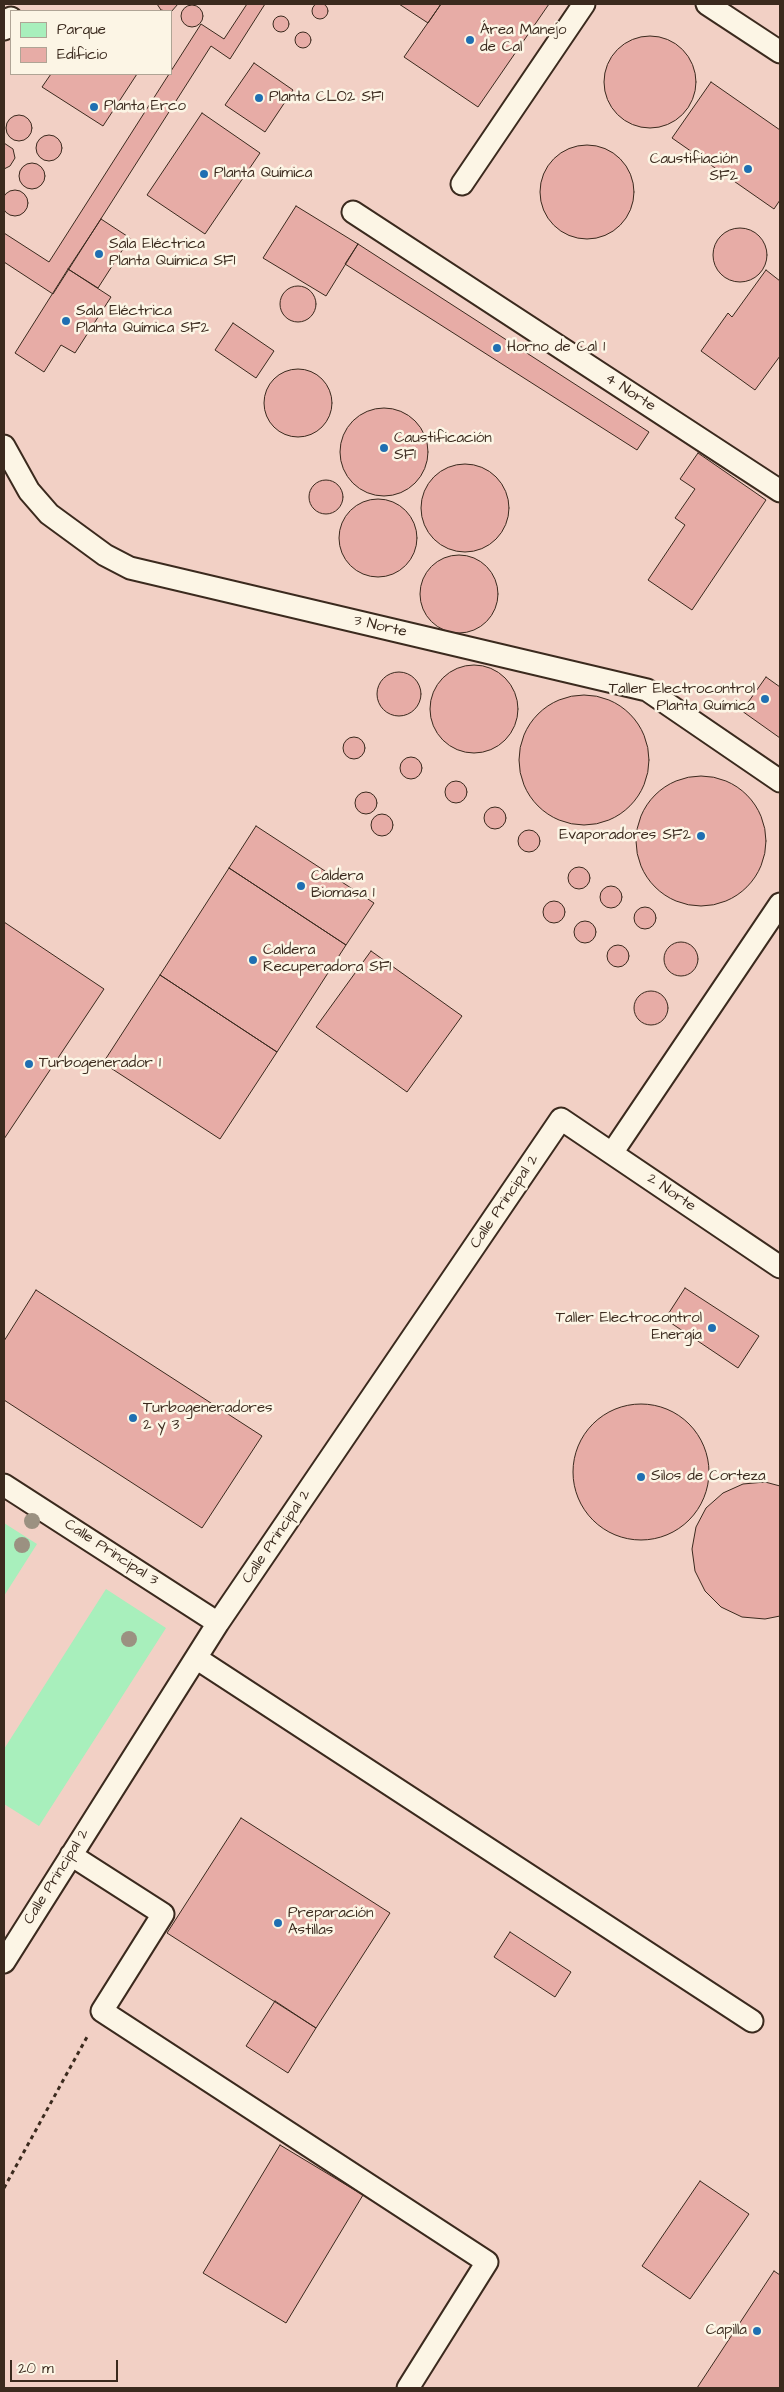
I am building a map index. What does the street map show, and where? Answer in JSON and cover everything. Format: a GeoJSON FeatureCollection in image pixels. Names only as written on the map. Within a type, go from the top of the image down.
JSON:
{"type":"FeatureCollection","features":[{"type":"Feature","properties":{"kind":"lane"},"geometry":{"type":"LineString","coordinates":[[462,184],[584,4]]}},
{"type":"Feature","properties":{"kind":"lane"},"geometry":{"type":"LineString","coordinates":[[707,4],[780,52]]}},
{"type":"Feature","properties":{"kind":"lane","name":"4 Norte"},"geometry":{"type":"LineString","coordinates":[[353,212],[780,491]]}},
{"type":"Feature","properties":{"kind":"lane","name":"3 Norte"},"geometry":{"type":"LineString","coordinates":[[4,446],[29,491],[49,514],[105,555],[130,568],[647,690],[780,781]]}},
{"type":"Feature","properties":{"kind":"lane"},"geometry":{"type":"LineString","coordinates":[[612,1153],[780,904]]}},
{"type":"Feature","properties":{"kind":"lane","name":"2 Norte"},"geometry":{"type":"LineString","coordinates":[[561,1120],[780,1267]]}},
{"type":"Feature","properties":{"kind":"lane","name":"Calle Principal 2"},"geometry":{"type":"LineString","coordinates":[[4,1962],[218,1623],[561,1120]]}},
{"type":"Feature","properties":{"kind":"lane","name":"Calle Principal 3"},"geometry":{"type":"LineString","coordinates":[[4,1485],[218,1623]]}},
{"type":"Feature","properties":{"kind":"lane"},"geometry":{"type":"LineString","coordinates":[[196,1658],[752,2021]]}},
{"type":"Feature","properties":{"kind":"lane"},"geometry":{"type":"LineString","coordinates":[[71,1855],[163,1914],[102,2010],[487,2262],[408,2388]]}},
{"type":"Feature","properties":{"kind":"path"},"geometry":{"type":"LineString","coordinates":[[4,2188],[102,2010]]}},
{"type":"Feature","properties":{"kind":"shaded area"},"geometry":{"type":"Polygon","coordinates":[[[4,4],[780,4],[780,2388],[4,2388],[4,4]]]}},
{"type":"Feature","properties":{"kind":"green space"},"geometry":{"type":"Polygon","coordinates":[[[4,1523],[37,1544],[4,1596],[4,1523]]]}},
{"type":"Feature","properties":{"kind":"green space"},"geometry":{"type":"Polygon","coordinates":[[[106,1589],[166,1628],[39,1826],[4,1804],[4,1749],[106,1589]]]}},
{"type":"Feature","properties":{"kind":"building"},"geometry":{"type":"Polygon","coordinates":[[[320,3],[326,5],[328,11],[326,17],[320,19],[314,17],[312,11],[314,5],[320,3]]]}},
{"type":"Feature","properties":{"kind":"building"},"geometry":{"type":"Polygon","coordinates":[[[157,4],[178,4],[172,11],[161,10],[157,4]]]}},
{"type":"Feature","properties":{"kind":"building"},"geometry":{"type":"Polygon","coordinates":[[[247,4],[265,4],[230,59],[211,46],[53,294],[4,262],[4,233],[49,262],[168,75],[172,75],[172,69],[201,24],[224,39],[247,4]]]}},
{"type":"Feature","properties":{"kind":"building"},"geometry":{"type":"Polygon","coordinates":[[[399,4],[441,4],[428,23],[399,4]]]}},
{"type":"Feature","properties":{"kind":"building","name":"Área Manejo de Cal"},"geometry":{"type":"Polygon","coordinates":[[[441,4],[549,4],[478,107],[404,57],[441,4]]]}},
{"type":"Feature","properties":{"kind":"building"},"geometry":{"type":"Polygon","coordinates":[[[192,5],[200,8],[203,16],[200,24],[192,27],[184,24],[181,16],[184,8],[192,5]]]}},
{"type":"Feature","properties":{"kind":"building"},"geometry":{"type":"Polygon","coordinates":[[[281,16],[287,18],[289,24],[287,30],[281,32],[275,30],[273,24],[275,18],[281,16]]]}},
{"type":"Feature","properties":{"kind":"building"},"geometry":{"type":"Polygon","coordinates":[[[303,32],[309,34],[311,40],[309,46],[303,48],[297,46],[295,40],[297,34],[303,32]]]}},
{"type":"Feature","properties":{"kind":"building","name":"Caustifiación SF2"},"geometry":{"type":"Polygon","coordinates":[[[650,36],[668,39],[683,49],[693,64],[696,82],[693,100],[683,115],[668,125],[650,128],[632,125],[617,115],[607,100],[604,82],[607,64],[617,49],[632,39],[650,36]]]}},
{"type":"Feature","properties":{"kind":"building","name":"Planta CLO2 SF1"},"geometry":{"type":"Polygon","coordinates":[[[254,63],[293,90],[265,132],[225,105],[254,63]]]}},
{"type":"Feature","properties":{"kind":"building","name":"Planta Erco"},"geometry":{"type":"Polygon","coordinates":[[[50,75],[136,75],[103,126],[42,87],[50,75]]]}},
{"type":"Feature","properties":{"kind":"building","name":"Caustifiación SF2"},"geometry":{"type":"Polygon","coordinates":[[[711,82],[780,130],[780,200],[774,209],[672,138],[711,82]]]}},
{"type":"Feature","properties":{"kind":"building","name":"Planta Química"},"geometry":{"type":"Polygon","coordinates":[[[202,113],[260,153],[205,234],[147,195],[202,113]]]}},
{"type":"Feature","properties":{"kind":"building"},"geometry":{"type":"Polygon","coordinates":[[[19,115],[28,119],[32,128],[28,137],[19,141],[10,137],[6,128],[10,119],[19,115]]]}},
{"type":"Feature","properties":{"kind":"building"},"geometry":{"type":"Polygon","coordinates":[[[49,135],[58,139],[62,148],[58,157],[49,161],[40,157],[36,148],[40,139],[49,135]]]}},
{"type":"Feature","properties":{"kind":"building"},"geometry":{"type":"Polygon","coordinates":[[[4,143],[13,149],[15,158],[10,166],[4,169],[4,143]]]}},
{"type":"Feature","properties":{"kind":"building","name":"Caustifiación SF2"},"geometry":{"type":"Polygon","coordinates":[[[587,145],[605,149],[620,159],[630,174],[634,192],[630,210],[620,225],[605,235],[587,239],[569,235],[554,225],[544,210],[540,192],[544,174],[554,159],[569,149],[587,145]]]}},
{"type":"Feature","properties":{"kind":"building"},"geometry":{"type":"Polygon","coordinates":[[[32,163],[41,167],[45,176],[41,185],[32,189],[23,185],[19,176],[23,167],[32,163]]]}},
{"type":"Feature","properties":{"kind":"building"},"geometry":{"type":"Polygon","coordinates":[[[15,190],[24,194],[28,203],[24,212],[15,216],[6,212],[2,203],[6,194],[15,190]]]}},
{"type":"Feature","properties":{"kind":"building"},"geometry":{"type":"Polygon","coordinates":[[[296,206],[358,244],[326,296],[263,258],[296,206]]]}},
{"type":"Feature","properties":{"kind":"building","name":"Sala Eléctrica Planta Química SF1"},"geometry":{"type":"Polygon","coordinates":[[[101,219],[130,238],[98,288],[68,269],[101,219]]]}},
{"type":"Feature","properties":{"kind":"building","name":"Caustifiación SF2"},"geometry":{"type":"Polygon","coordinates":[[[735,228],[745,228],[755,232],[763,240],[767,255],[763,270],[755,278],[745,282],[735,282],[725,278],[717,270],[713,260],[713,250],[717,240],[725,232],[735,228]]]}},
{"type":"Feature","properties":{"kind":"building","name":"Horno de Cal 1"},"geometry":{"type":"Polygon","coordinates":[[[358,244],[649,432],[637,450],[345,264],[358,244]]]}},
{"type":"Feature","properties":{"kind":"building","name":"Sala Eléctrica Planta Química SF2"},"geometry":{"type":"Polygon","coordinates":[[[68,269],[111,297],[75,353],[61,345],[44,372],[15,353],[68,269]]]}},
{"type":"Feature","properties":{"kind":"building"},"geometry":{"type":"Polygon","coordinates":[[[766,270],[780,281],[780,356],[755,390],[701,351],[728,313],[732,317],[766,270]]]}},
{"type":"Feature","properties":{"kind":"building"},"geometry":{"type":"Polygon","coordinates":[[[298,286],[305,287],[311,291],[315,297],[315,311],[311,317],[305,321],[298,322],[291,321],[285,317],[281,311],[280,304],[281,297],[285,291],[291,287],[298,286]]]}},
{"type":"Feature","properties":{"kind":"building"},"geometry":{"type":"Polygon","coordinates":[[[233,323],[274,351],[256,378],[215,350],[233,323]]]}},
{"type":"Feature","properties":{"kind":"building"},"geometry":{"type":"Polygon","coordinates":[[[298,369],[311,372],[322,379],[329,390],[332,403],[329,416],[322,427],[311,434],[298,437],[285,434],[274,427],[267,416],[264,403],[267,390],[274,379],[285,372],[298,369]]]}},
{"type":"Feature","properties":{"kind":"building","name":"Caustificación SF1"},"geometry":{"type":"Polygon","coordinates":[[[384,408],[401,412],[415,421],[424,435],[428,452],[424,469],[415,483],[401,492],[384,496],[367,492],[353,483],[344,469],[340,452],[344,435],[353,421],[367,412],[384,408]]]}},
{"type":"Feature","properties":{"kind":"building"},"geometry":{"type":"Polygon","coordinates":[[[698,453],[766,500],[692,610],[648,580],[685,525],[675,518],[695,489],[680,479],[698,453]]]}},
{"type":"Feature","properties":{"kind":"building","name":"Caustificación SF1"},"geometry":{"type":"Polygon","coordinates":[[[465,464],[482,468],[496,477],[505,491],[509,508],[505,525],[496,539],[482,548],[465,552],[448,548],[434,539],[425,525],[421,508],[425,491],[434,477],[448,468],[465,464]]]}},
{"type":"Feature","properties":{"kind":"building"},"geometry":{"type":"Polygon","coordinates":[[[326,480],[338,485],[343,497],[338,509],[326,514],[314,509],[309,497],[314,485],[326,480]]]}},
{"type":"Feature","properties":{"kind":"building","name":"Caustificación SF1"},"geometry":{"type":"Polygon","coordinates":[[[378,499],[393,502],[406,510],[414,523],[417,538],[414,553],[406,566],[393,574],[378,577],[363,574],[350,566],[342,553],[339,538],[342,523],[350,510],[363,502],[378,499]]]}},
{"type":"Feature","properties":{"kind":"building"},"geometry":{"type":"Polygon","coordinates":[[[459,555],[474,558],[487,566],[495,579],[498,594],[495,609],[487,622],[474,630],[459,633],[444,630],[431,622],[423,609],[420,594],[423,579],[431,566],[444,558],[459,555]]]}},
{"type":"Feature","properties":{"kind":"building"},"geometry":{"type":"Polygon","coordinates":[[[465,665],[483,665],[499,672],[511,684],[518,700],[518,718],[511,734],[499,746],[483,753],[465,753],[449,746],[437,734],[430,718],[430,700],[437,684],[449,672],[465,665]]]}},
{"type":"Feature","properties":{"kind":"building"},"geometry":{"type":"Polygon","coordinates":[[[395,672],[403,672],[415,678],[421,694],[415,710],[403,716],[395,716],[383,710],[377,698],[377,690],[383,678],[395,672]]]}},
{"type":"Feature","properties":{"kind":"building","name":"Taller Electrocontrol Planta Química"},"geometry":{"type":"Polygon","coordinates":[[[766,677],[780,687],[780,738],[742,711],[766,677]]]}},
{"type":"Feature","properties":{"kind":"building","name":"Evaporadores SF2"},"geometry":{"type":"Polygon","coordinates":[[[584,695],[609,700],[630,714],[644,735],[649,760],[644,785],[630,806],[609,820],[584,825],[559,820],[538,806],[524,785],[519,760],[524,735],[538,714],[559,700],[584,695]]]}},
{"type":"Feature","properties":{"kind":"building"},"geometry":{"type":"Polygon","coordinates":[[[354,737],[362,740],[365,748],[362,756],[354,759],[346,756],[343,748],[346,740],[354,737]]]}},
{"type":"Feature","properties":{"kind":"building"},"geometry":{"type":"Polygon","coordinates":[[[411,757],[419,760],[422,768],[419,776],[411,779],[403,776],[400,768],[403,760],[411,757]]]}},
{"type":"Feature","properties":{"kind":"building","name":"Evaporadores SF2"},"geometry":{"type":"Polygon","coordinates":[[[701,776],[714,777],[726,781],[747,795],[761,816],[765,828],[765,854],[761,866],[747,887],[726,901],[714,905],[701,906],[688,905],[676,901],[655,887],[641,866],[637,854],[636,841],[637,828],[641,816],[655,795],[676,781],[688,777],[701,776]]]}},
{"type":"Feature","properties":{"kind":"building"},"geometry":{"type":"Polygon","coordinates":[[[456,781],[464,784],[467,792],[464,800],[456,803],[448,800],[445,792],[448,784],[456,781]]]}},
{"type":"Feature","properties":{"kind":"building"},"geometry":{"type":"Polygon","coordinates":[[[366,792],[374,795],[377,803],[374,811],[366,814],[358,811],[355,803],[358,795],[366,792]]]}},
{"type":"Feature","properties":{"kind":"building"},"geometry":{"type":"Polygon","coordinates":[[[495,807],[503,810],[506,818],[503,826],[495,829],[487,826],[484,818],[487,810],[495,807]]]}},
{"type":"Feature","properties":{"kind":"building"},"geometry":{"type":"Polygon","coordinates":[[[382,814],[390,817],[393,825],[390,833],[382,836],[374,833],[371,825],[374,817],[382,814]]]}},
{"type":"Feature","properties":{"kind":"building","name":"Caldera Biomasa 1"},"geometry":{"type":"Polygon","coordinates":[[[256,826],[374,903],[346,945],[229,868],[256,826]]]}},
{"type":"Feature","properties":{"kind":"building","name":"Evaporadores SF2"},"geometry":{"type":"Polygon","coordinates":[[[529,830],[537,833],[540,841],[537,849],[529,852],[521,849],[518,841],[521,833],[529,830]]]}},
{"type":"Feature","properties":{"kind":"building","name":"Evaporadores SF2"},"geometry":{"type":"Polygon","coordinates":[[[579,867],[587,870],[590,878],[587,886],[579,889],[571,886],[568,878],[571,870],[579,867]]]}},
{"type":"Feature","properties":{"kind":"building","name":"Caldera Recuperadora SF1"},"geometry":{"type":"Polygon","coordinates":[[[229,868],[346,945],[277,1052],[160,975],[229,868]]]}},
{"type":"Feature","properties":{"kind":"building","name":"Evaporadores SF2"},"geometry":{"type":"Polygon","coordinates":[[[611,886],[619,889],[622,897],[619,905],[611,908],[603,905],[600,897],[603,889],[611,886]]]}},
{"type":"Feature","properties":{"kind":"building"},"geometry":{"type":"Polygon","coordinates":[[[554,901],[562,904],[565,912],[562,920],[554,923],[546,920],[543,912],[546,904],[554,901]]]}},
{"type":"Feature","properties":{"kind":"building"},"geometry":{"type":"Polygon","coordinates":[[[645,907],[653,910],[656,918],[653,926],[645,929],[637,926],[634,918],[637,910],[645,907]]]}},
{"type":"Feature","properties":{"kind":"building"},"geometry":{"type":"Polygon","coordinates":[[[585,921],[593,924],[596,932],[593,940],[585,943],[577,940],[574,932],[577,924],[585,921]]]}},
{"type":"Feature","properties":{"kind":"building","name":"Turbogenerador 1"},"geometry":{"type":"Polygon","coordinates":[[[4,922],[104,989],[4,1139],[4,922]]]}},
{"type":"Feature","properties":{"kind":"building"},"geometry":{"type":"Polygon","coordinates":[[[681,942],[688,943],[693,947],[697,952],[697,966],[693,971],[688,975],[681,976],[674,975],[669,971],[665,966],[664,959],[665,952],[669,947],[674,943],[681,942]]]}},
{"type":"Feature","properties":{"kind":"building"},"geometry":{"type":"Polygon","coordinates":[[[618,945],[626,948],[629,956],[626,964],[618,967],[610,964],[607,956],[610,948],[618,945]]]}},
{"type":"Feature","properties":{"kind":"building"},"geometry":{"type":"Polygon","coordinates":[[[371,951],[462,1016],[407,1092],[316,1027],[371,951]]]}},
{"type":"Feature","properties":{"kind":"building"},"geometry":{"type":"Polygon","coordinates":[[[160,975],[277,1052],[220,1139],[103,1063],[160,975]]]}},
{"type":"Feature","properties":{"kind":"building"},"geometry":{"type":"Polygon","coordinates":[[[651,991],[658,992],[663,996],[667,1001],[667,1015],[663,1020],[658,1024],[651,1025],[644,1024],[639,1020],[635,1015],[634,1008],[635,1001],[639,996],[644,992],[651,991]]]}},
{"type":"Feature","properties":{"kind":"building","name":"Taller Electrocontrol Energía"},"geometry":{"type":"Polygon","coordinates":[[[685,1288],[759,1336],[738,1368],[665,1319],[685,1288]]]}},
{"type":"Feature","properties":{"kind":"building","name":"Turbogeneradores 2 y 3"},"geometry":{"type":"Polygon","coordinates":[[[36,1290],[262,1436],[202,1528],[4,1400],[4,1341],[36,1290]]]}},
{"type":"Feature","properties":{"kind":"building","name":"Silos de Corteza"},"geometry":{"type":"Polygon","coordinates":[[[641,1404],[667,1409],[689,1424],[704,1446],[709,1472],[704,1498],[689,1520],[667,1535],[641,1540],[615,1535],[593,1520],[578,1498],[573,1472],[578,1446],[593,1424],[615,1409],[641,1404]]]}},
{"type":"Feature","properties":{"kind":"building","name":"Silos de Corteza"},"geometry":{"type":"Polygon","coordinates":[[[765,1482],[780,1486],[780,1616],[765,1619],[742,1617],[721,1607],[705,1591],[695,1571],[692,1549],[696,1527],[706,1508],[723,1493],[743,1484],[765,1482]]]}},
{"type":"Feature","properties":{"kind":"building","name":"Preparación Astillas"},"geometry":{"type":"Polygon","coordinates":[[[241,1818],[390,1913],[316,2028],[167,1933],[241,1818]]]}},
{"type":"Feature","properties":{"kind":"building"},"geometry":{"type":"Polygon","coordinates":[[[510,1932],[571,1972],[555,1997],[494,1957],[510,1932]]]}},
{"type":"Feature","properties":{"kind":"building"},"geometry":{"type":"Polygon","coordinates":[[[275,2001],[316,2028],[288,2073],[246,2046],[275,2001]]]}},
{"type":"Feature","properties":{"kind":"building"},"geometry":{"type":"Polygon","coordinates":[[[280,2145],[363,2195],[286,2323],[203,2273],[280,2145]]]}},
{"type":"Feature","properties":{"kind":"building"},"geometry":{"type":"Polygon","coordinates":[[[700,2181],[749,2214],[690,2299],[642,2266],[700,2181]]]}},
{"type":"Feature","properties":{"kind":"building","name":"Capilla"},"geometry":{"type":"Polygon","coordinates":[[[774,2271],[780,2275],[780,2388],[697,2388],[774,2271]]]}},
{"type":"Feature","properties":{"kind":"place","name":"Área Manejo de Cal"},"geometry":{"type":"Point","coordinates":[470,40]}},
{"type":"Feature","properties":{"kind":"place","name":"Planta CLO2 SF1"},"geometry":{"type":"Point","coordinates":[259,98]}},
{"type":"Feature","properties":{"kind":"place","name":"Planta Erco"},"geometry":{"type":"Point","coordinates":[94,107]}},
{"type":"Feature","properties":{"kind":"place","name":"Caustifiación SF2"},"geometry":{"type":"Point","coordinates":[748,169]}},
{"type":"Feature","properties":{"kind":"place","name":"Planta Química"},"geometry":{"type":"Point","coordinates":[204,174]}},
{"type":"Feature","properties":{"kind":"place","name":"Sala Eléctrica Planta Química SF1"},"geometry":{"type":"Point","coordinates":[99,254]}},
{"type":"Feature","properties":{"kind":"place","name":"Sala Eléctrica Planta Química SF2"},"geometry":{"type":"Point","coordinates":[66,321]}},
{"type":"Feature","properties":{"kind":"place","name":"Horno de Cal 1"},"geometry":{"type":"Point","coordinates":[497,348]}},
{"type":"Feature","properties":{"kind":"place","name":"Caustificación SF1"},"geometry":{"type":"Point","coordinates":[384,448]}},
{"type":"Feature","properties":{"kind":"place","name":"Taller Electrocontrol Planta Química"},"geometry":{"type":"Point","coordinates":[765,699]}},
{"type":"Feature","properties":{"kind":"place","name":"Evaporadores SF2"},"geometry":{"type":"Point","coordinates":[701,836]}},
{"type":"Feature","properties":{"kind":"place","name":"Caldera Biomasa 1"},"geometry":{"type":"Point","coordinates":[301,886]}},
{"type":"Feature","properties":{"kind":"place","name":"Caldera Recuperadora SF1"},"geometry":{"type":"Point","coordinates":[253,960]}},
{"type":"Feature","properties":{"kind":"place","name":"Turbogenerador 1"},"geometry":{"type":"Point","coordinates":[29,1064]}},
{"type":"Feature","properties":{"kind":"place","name":"Taller Electrocontrol Energía"},"geometry":{"type":"Point","coordinates":[712,1328]}},
{"type":"Feature","properties":{"kind":"place","name":"Turbogeneradores 2 y 3"},"geometry":{"type":"Point","coordinates":[133,1418]}},
{"type":"Feature","properties":{"kind":"place","name":"Silos de Corteza"},"geometry":{"type":"Point","coordinates":[641,1477]}},
{"type":"Feature","properties":{"kind":"place","name":"Preparación Astillas"},"geometry":{"type":"Point","coordinates":[278,1923]}},
{"type":"Feature","properties":{"kind":"place","name":"Capilla"},"geometry":{"type":"Point","coordinates":[757,2331]}}]}
